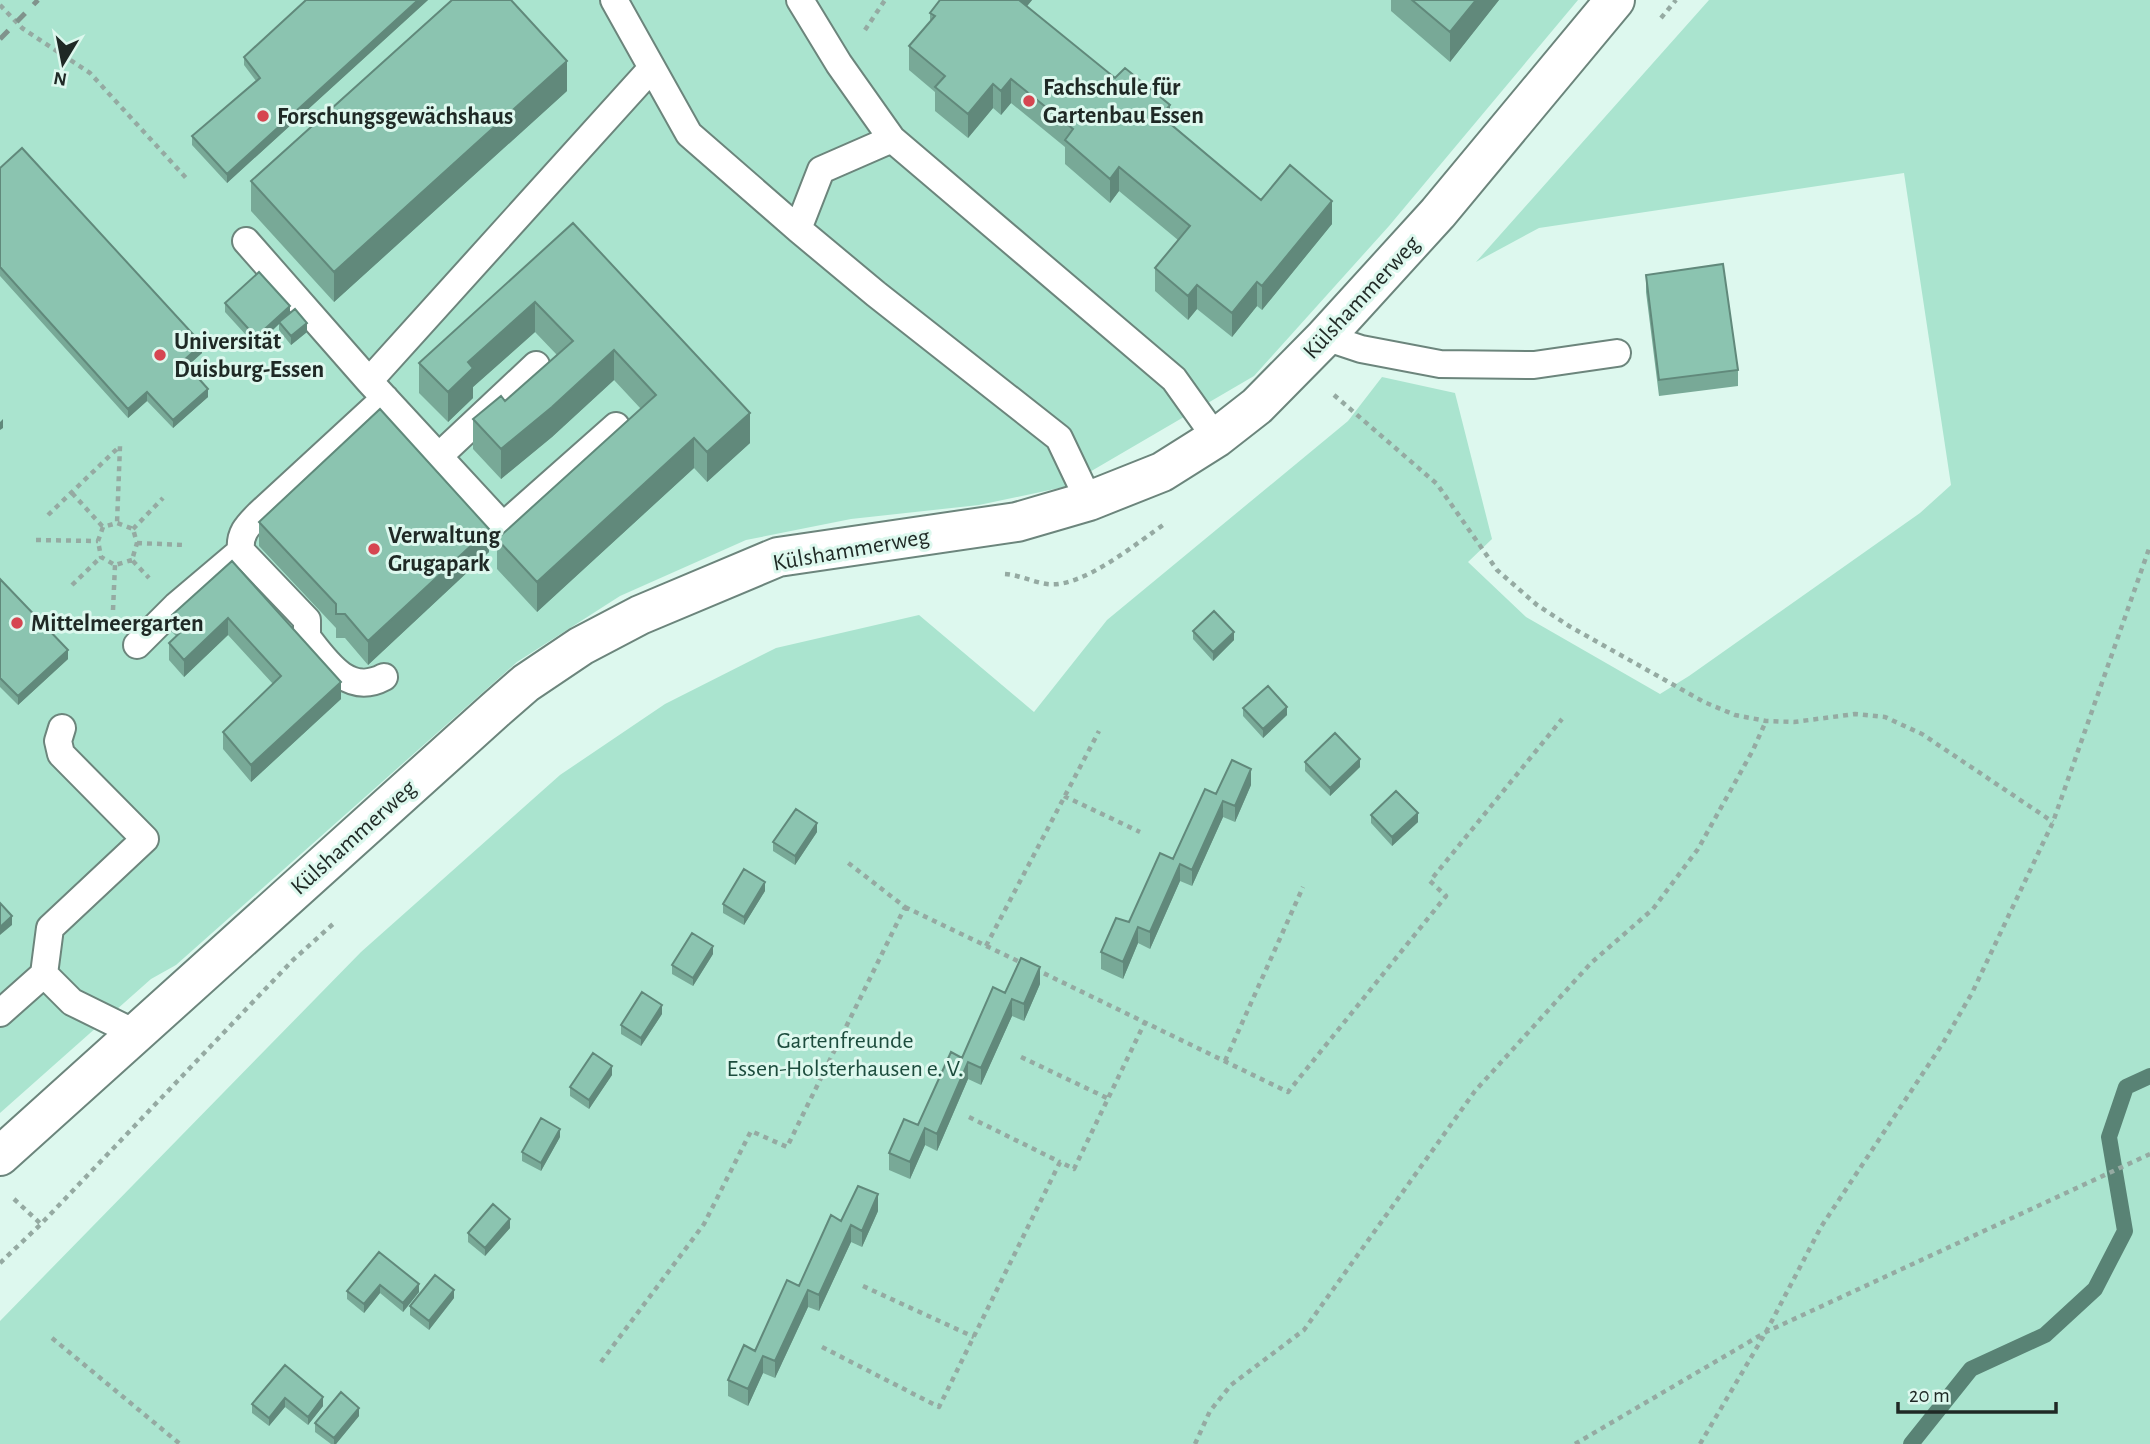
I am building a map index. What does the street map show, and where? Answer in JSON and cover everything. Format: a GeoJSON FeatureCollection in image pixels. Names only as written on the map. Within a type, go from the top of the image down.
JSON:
{"type":"FeatureCollection","features":[{"type":"Feature","properties":{"kind":"street","name":"Külshammerweg"},"geometry":{"type":"LineString","coordinates":[[0,1156],[516,692],[581,646],[640,614],[778,557],[1017,522],[1089,501],[1162,472],[1216,438],[1257,406],[1325,337],[1438,213],[1615,0]]}},
{"type":"Feature","properties":{"kind":"lane"},"geometry":{"type":"LineString","coordinates":[[614,0],[689,134],[876,294],[1059,439],[1089,501]]}},
{"type":"Feature","properties":{"kind":"lane"},"geometry":{"type":"LineString","coordinates":[[800,0],[839,64],[892,139],[1174,379],[1216,438]]}},
{"type":"Feature","properties":{"kind":"lane"},"geometry":{"type":"LineString","coordinates":[[384,677],[372,683],[359,684],[346,680],[307,637],[307,620],[241,551],[243,532],[377,390],[651,69]]}},
{"type":"Feature","properties":{"kind":"lane"},"geometry":{"type":"LineString","coordinates":[[798,229],[821,170],[892,139]]}},
{"type":"Feature","properties":{"kind":"lane"},"geometry":{"type":"LineString","coordinates":[[246,241],[377,390],[503,526],[616,426]]}},
{"type":"Feature","properties":{"kind":"lane"},"geometry":{"type":"LineString","coordinates":[[1325,337],[1361,349],[1440,364],[1534,365],[1617,353]]}},
{"type":"Feature","properties":{"kind":"lane"},"geometry":{"type":"LineString","coordinates":[[438,457],[536,365]]}},
{"type":"Feature","properties":{"kind":"lane"},"geometry":{"type":"LineString","coordinates":[[137,645],[176,606],[241,551]]}},
{"type":"Feature","properties":{"kind":"lane"},"geometry":{"type":"LineString","coordinates":[[0,1013],[44,974],[50,928],[145,839],[61,754],[58,741],[62,728]]}},
{"type":"Feature","properties":{"kind":"lane"},"geometry":{"type":"LineString","coordinates":[[44,974],[72,1002],[135,1033]]}},
{"type":"Feature","properties":{"kind":"path"},"geometry":{"type":"LineString","coordinates":[[0,5],[22,28],[90,73],[187,179]]}},
{"type":"Feature","properties":{"kind":"path"},"geometry":{"type":"LineString","coordinates":[[1325,402],[1334,394],[1437,484],[1497,570],[1537,605],[1569,626],[1703,702],[1735,715],[1766,721],[1794,722],[1855,715],[1885,717],[1922,734],[2053,822]]}},
{"type":"Feature","properties":{"kind":"path"},"geometry":{"type":"LineString","coordinates":[[48,515],[120,446],[117,523]]}},
{"type":"Feature","properties":{"kind":"path"},"geometry":{"type":"LineString","coordinates":[[72,493],[103,527]]}},
{"type":"Feature","properties":{"kind":"path"},"geometry":{"type":"LineString","coordinates":[[133,529],[163,498]]}},
{"type":"Feature","properties":{"kind":"path"},"geometry":{"type":"LineString","coordinates":[[998,574],[1010,574],[1048,584],[1069,584],[1093,572],[1172,520]]}},
{"type":"Feature","properties":{"kind":"path"},"geometry":{"type":"LineString","coordinates":[[103,527],[117,523],[133,529]]}},
{"type":"Feature","properties":{"kind":"path"},"geometry":{"type":"LineString","coordinates":[[103,527],[97,541],[102,557],[115,565],[132,560]]}},
{"type":"Feature","properties":{"kind":"path"},"geometry":{"type":"LineString","coordinates":[[132,560],[137,542],[133,529]]}},
{"type":"Feature","properties":{"kind":"path"},"geometry":{"type":"LineString","coordinates":[[36,540],[97,541]]}},
{"type":"Feature","properties":{"kind":"path"},"geometry":{"type":"LineString","coordinates":[[137,542],[189,545]]}},
{"type":"Feature","properties":{"kind":"path"},"geometry":{"type":"LineString","coordinates":[[1700,1444],[1766,1332],[1821,1227],[1972,993],[2053,822],[2150,546]]}},
{"type":"Feature","properties":{"kind":"path"},"geometry":{"type":"LineString","coordinates":[[72,585],[102,557]]}},
{"type":"Feature","properties":{"kind":"path"},"geometry":{"type":"LineString","coordinates":[[132,560],[176,606]]}},
{"type":"Feature","properties":{"kind":"path"},"geometry":{"type":"LineString","coordinates":[[113,616],[115,565]]}},
{"type":"Feature","properties":{"kind":"path"},"geometry":{"type":"LineString","coordinates":[[847,862],[905,907],[1288,1092],[1446,896],[1430,881],[1562,719]]}},
{"type":"Feature","properties":{"kind":"path"},"geometry":{"type":"LineString","coordinates":[[1195,1444],[1210,1411],[1231,1385],[1304,1330],[1475,1091],[1591,963],[1653,909],[1698,849],[1753,750],[1766,721]]}},
{"type":"Feature","properties":{"kind":"path"},"geometry":{"type":"LineString","coordinates":[[986,946],[1099,731]]}},
{"type":"Feature","properties":{"kind":"path"},"geometry":{"type":"LineString","coordinates":[[1065,796],[1140,832]]}},
{"type":"Feature","properties":{"kind":"path"},"geometry":{"type":"LineString","coordinates":[[1225,1062],[1303,887]]}},
{"type":"Feature","properties":{"kind":"path"},"geometry":{"type":"LineString","coordinates":[[601,1362],[704,1224],[751,1131],[787,1147],[905,907]]}},
{"type":"Feature","properties":{"kind":"path"},"geometry":{"type":"LineString","coordinates":[[0,1263],[41,1224],[293,960],[334,923]]}},
{"type":"Feature","properties":{"kind":"path"},"geometry":{"type":"LineString","coordinates":[[969,1117],[1074,1169],[1145,1023]]}},
{"type":"Feature","properties":{"kind":"path"},"geometry":{"type":"LineString","coordinates":[[1021,1057],[1108,1098]]}},
{"type":"Feature","properties":{"kind":"path"},"geometry":{"type":"LineString","coordinates":[[1575,1444],[1766,1332],[2150,1154]]}},
{"type":"Feature","properties":{"kind":"path"},"geometry":{"type":"LineString","coordinates":[[822,1348],[939,1407],[1060,1162]]}},
{"type":"Feature","properties":{"kind":"path"},"geometry":{"type":"LineString","coordinates":[[10,1196],[41,1224]]}},
{"type":"Feature","properties":{"kind":"path"},"geometry":{"type":"LineString","coordinates":[[863,1286],[974,1337]]}},
{"type":"Feature","properties":{"kind":"path"},"geometry":{"type":"LineString","coordinates":[[52,1338],[180,1444]]}},
{"type":"Feature","properties":{"kind":"green space"},"geometry":{"type":"Polygon","coordinates":[[[0,0],[1578,0],[1389,226],[1254,376],[1064,487],[979,505],[851,519],[746,540],[620,596],[517,662],[176,965],[151,979],[0,1113],[0,0]]]}},
{"type":"Feature","properties":{"kind":"green space","name":"Gartenfreunde Essen-Holsterhausen e. V."},"geometry":{"type":"Polygon","coordinates":[[[1709,0],[2150,0],[2150,1444],[0,1444],[0,1321],[361,952],[560,775],[665,704],[776,648],[919,615],[1034,712],[1107,620],[1348,421],[1382,377],[1455,393],[1492,539],[1468,562],[1526,617],[1660,694],[1920,513],[1951,485],[1904,173],[1539,228],[1476,262],[1709,0]]]}},
{"type":"Feature","properties":{"kind":"building","name":"Forschungsgewächshaus"},"geometry":{"type":"Polygon","coordinates":[[[306,0],[418,0],[227,174],[192,136],[260,78],[244,57],[306,0]]]}},
{"type":"Feature","properties":{"kind":"building"},"geometry":{"type":"Polygon","coordinates":[[[452,0],[511,0],[567,61],[334,272],[251,181],[452,0]]]}},
{"type":"Feature","properties":{"kind":"building"},"geometry":{"type":"Polygon","coordinates":[[[940,0],[1019,0],[1115,78],[1125,68],[1170,105],[1161,116],[1261,200],[1290,165],[1332,201],[1262,286],[1257,282],[1232,313],[1197,285],[1188,296],[1155,268],[1190,226],[1119,167],[1110,179],[1065,140],[1073,129],[1011,79],[1001,91],[993,84],[968,114],[935,87],[945,76],[909,46],[935,16],[930,13],[940,0]]]}},
{"type":"Feature","properties":{"kind":"building"},"geometry":{"type":"Polygon","coordinates":[[[1412,0],[1476,0],[1450,32],[1412,0]]]}},
{"type":"Feature","properties":{"kind":"building"},"geometry":{"type":"Polygon","coordinates":[[[22,148],[202,344],[183,361],[208,389],[173,420],[147,392],[128,409],[0,267],[0,168],[22,148]]]}},
{"type":"Feature","properties":{"kind":"building"},"geometry":{"type":"Polygon","coordinates":[[[573,223],[750,413],[707,452],[694,438],[537,582],[497,539],[656,395],[614,350],[501,449],[473,419],[501,396],[505,401],[573,341],[535,302],[468,362],[473,368],[448,392],[419,363],[573,223]]]}},
{"type":"Feature","properties":{"kind":"building"},"geometry":{"type":"Polygon","coordinates":[[[1723,264],[1738,370],[1659,380],[1646,275],[1723,264]]]}},
{"type":"Feature","properties":{"kind":"building"},"geometry":{"type":"Polygon","coordinates":[[[259,272],[290,306],[256,337],[225,303],[259,272]]]}},
{"type":"Feature","properties":{"kind":"building"},"geometry":{"type":"Polygon","coordinates":[[[295,309],[307,323],[291,336],[279,322],[295,309]]]}},
{"type":"Feature","properties":{"kind":"building","name":"Verwaltung Grugapark"},"geometry":{"type":"Polygon","coordinates":[[[380,409],[489,529],[368,641],[345,614],[336,614],[336,604],[259,522],[380,409]]]}},
{"type":"Feature","properties":{"kind":"building"},"geometry":{"type":"Polygon","coordinates":[[[232,561],[341,682],[251,765],[223,732],[281,676],[228,618],[184,660],[169,643],[185,628],[172,615],[232,561]]]}},
{"type":"Feature","properties":{"kind":"building","name":"Mittelmeergarten"},"geometry":{"type":"Polygon","coordinates":[[[0,579],[68,650],[18,696],[0,678],[0,579]]]}},
{"type":"Feature","properties":{"kind":"building"},"geometry":{"type":"Polygon","coordinates":[[[1214,611],[1234,632],[1213,652],[1193,631],[1214,611]]]}},
{"type":"Feature","properties":{"kind":"building"},"geometry":{"type":"Polygon","coordinates":[[[1268,686],[1287,707],[1263,729],[1243,708],[1268,686]]]}},
{"type":"Feature","properties":{"kind":"building"},"geometry":{"type":"Polygon","coordinates":[[[1335,733],[1360,759],[1330,788],[1305,762],[1335,733]]]}},
{"type":"Feature","properties":{"kind":"building"},"geometry":{"type":"Polygon","coordinates":[[[1232,760],[1251,769],[1235,806],[1223,801],[1192,870],[1180,864],[1150,932],[1138,927],[1123,962],[1101,952],[1116,918],[1129,922],[1160,853],[1173,859],[1205,789],[1216,794],[1232,760]]]}},
{"type":"Feature","properties":{"kind":"building"},"geometry":{"type":"Polygon","coordinates":[[[1396,791],[1418,813],[1392,837],[1371,815],[1396,791]]]}},
{"type":"Feature","properties":{"kind":"building"},"geometry":{"type":"Polygon","coordinates":[[[796,809],[817,823],[795,856],[773,842],[796,809]]]}},
{"type":"Feature","properties":{"kind":"building"},"geometry":{"type":"Polygon","coordinates":[[[744,869],[765,882],[744,917],[723,904],[744,869]]]}},
{"type":"Feature","properties":{"kind":"building"},"geometry":{"type":"Polygon","coordinates":[[[0,903],[12,916],[0,927],[0,903]]]}},
{"type":"Feature","properties":{"kind":"building"},"geometry":{"type":"Polygon","coordinates":[[[692,933],[713,946],[693,978],[672,965],[692,933]]]}},
{"type":"Feature","properties":{"kind":"building"},"geometry":{"type":"Polygon","coordinates":[[[1021,958],[1040,967],[1024,1004],[1012,999],[981,1068],[968,1062],[937,1134],[925,1128],[910,1162],[889,1153],[904,1119],[918,1125],[951,1052],[962,1058],[993,987],[1005,993],[1021,958]]]}},
{"type":"Feature","properties":{"kind":"building"},"geometry":{"type":"Polygon","coordinates":[[[642,992],[662,1005],[641,1038],[621,1025],[642,992]]]}},
{"type":"Feature","properties":{"kind":"building"},"geometry":{"type":"Polygon","coordinates":[[[593,1053],[612,1066],[589,1100],[570,1087],[593,1053]]]}},
{"type":"Feature","properties":{"kind":"building"},"geometry":{"type":"Polygon","coordinates":[[[541,1118],[560,1129],[541,1163],[522,1152],[541,1118]]]}},
{"type":"Feature","properties":{"kind":"building"},"geometry":{"type":"Polygon","coordinates":[[[858,1186],[878,1194],[862,1231],[851,1225],[819,1295],[808,1290],[775,1361],[763,1356],[748,1389],[728,1380],[744,1345],[755,1351],[787,1280],[799,1286],[831,1215],[841,1221],[858,1186]]]}},
{"type":"Feature","properties":{"kind":"building"},"geometry":{"type":"Polygon","coordinates":[[[493,1204],[510,1219],[485,1248],[468,1233],[493,1204]]]}},
{"type":"Feature","properties":{"kind":"building"},"geometry":{"type":"Polygon","coordinates":[[[379,1252],[419,1284],[403,1303],[380,1285],[364,1304],[347,1291],[379,1252]]]}},
{"type":"Feature","properties":{"kind":"building"},"geometry":{"type":"Polygon","coordinates":[[[435,1275],[454,1290],[429,1321],[410,1306],[435,1275]]]}},
{"type":"Feature","properties":{"kind":"building"},"geometry":{"type":"Polygon","coordinates":[[[285,1365],[323,1397],[308,1417],[285,1398],[269,1418],[252,1404],[285,1365]]]}},
{"type":"Feature","properties":{"kind":"building"},"geometry":{"type":"Polygon","coordinates":[[[341,1392],[359,1408],[334,1438],[315,1423],[341,1392]]]}},
{"type":"Feature","properties":{"kind":"waterway"},"geometry":{"type":"LineString","coordinates":[[1911,1444],[1971,1369],[2045,1335],[2095,1289],[2125,1231],[2109,1137],[2126,1087],[2150,1076]]}},
{"type":"Feature","properties":{"kind":"railway"},"geometry":{"type":"LineString","coordinates":[[0,39],[38,0]]}},
{"type":"Feature","properties":{"kind":"place","name":"Fachschule für Gartenbau Essen"},"geometry":{"type":"Point","coordinates":[1029,101]}},
{"type":"Feature","properties":{"kind":"place","name":"Forschungsgewächshaus"},"geometry":{"type":"Point","coordinates":[263,116]}},
{"type":"Feature","properties":{"kind":"place","name":"Universität Duisburg-Essen"},"geometry":{"type":"Point","coordinates":[160,355]}},
{"type":"Feature","properties":{"kind":"place","name":"Verwaltung Grugapark"},"geometry":{"type":"Point","coordinates":[374,549]}},
{"type":"Feature","properties":{"kind":"place","name":"Mittelmeergarten"},"geometry":{"type":"Point","coordinates":[17,623]}}]}
